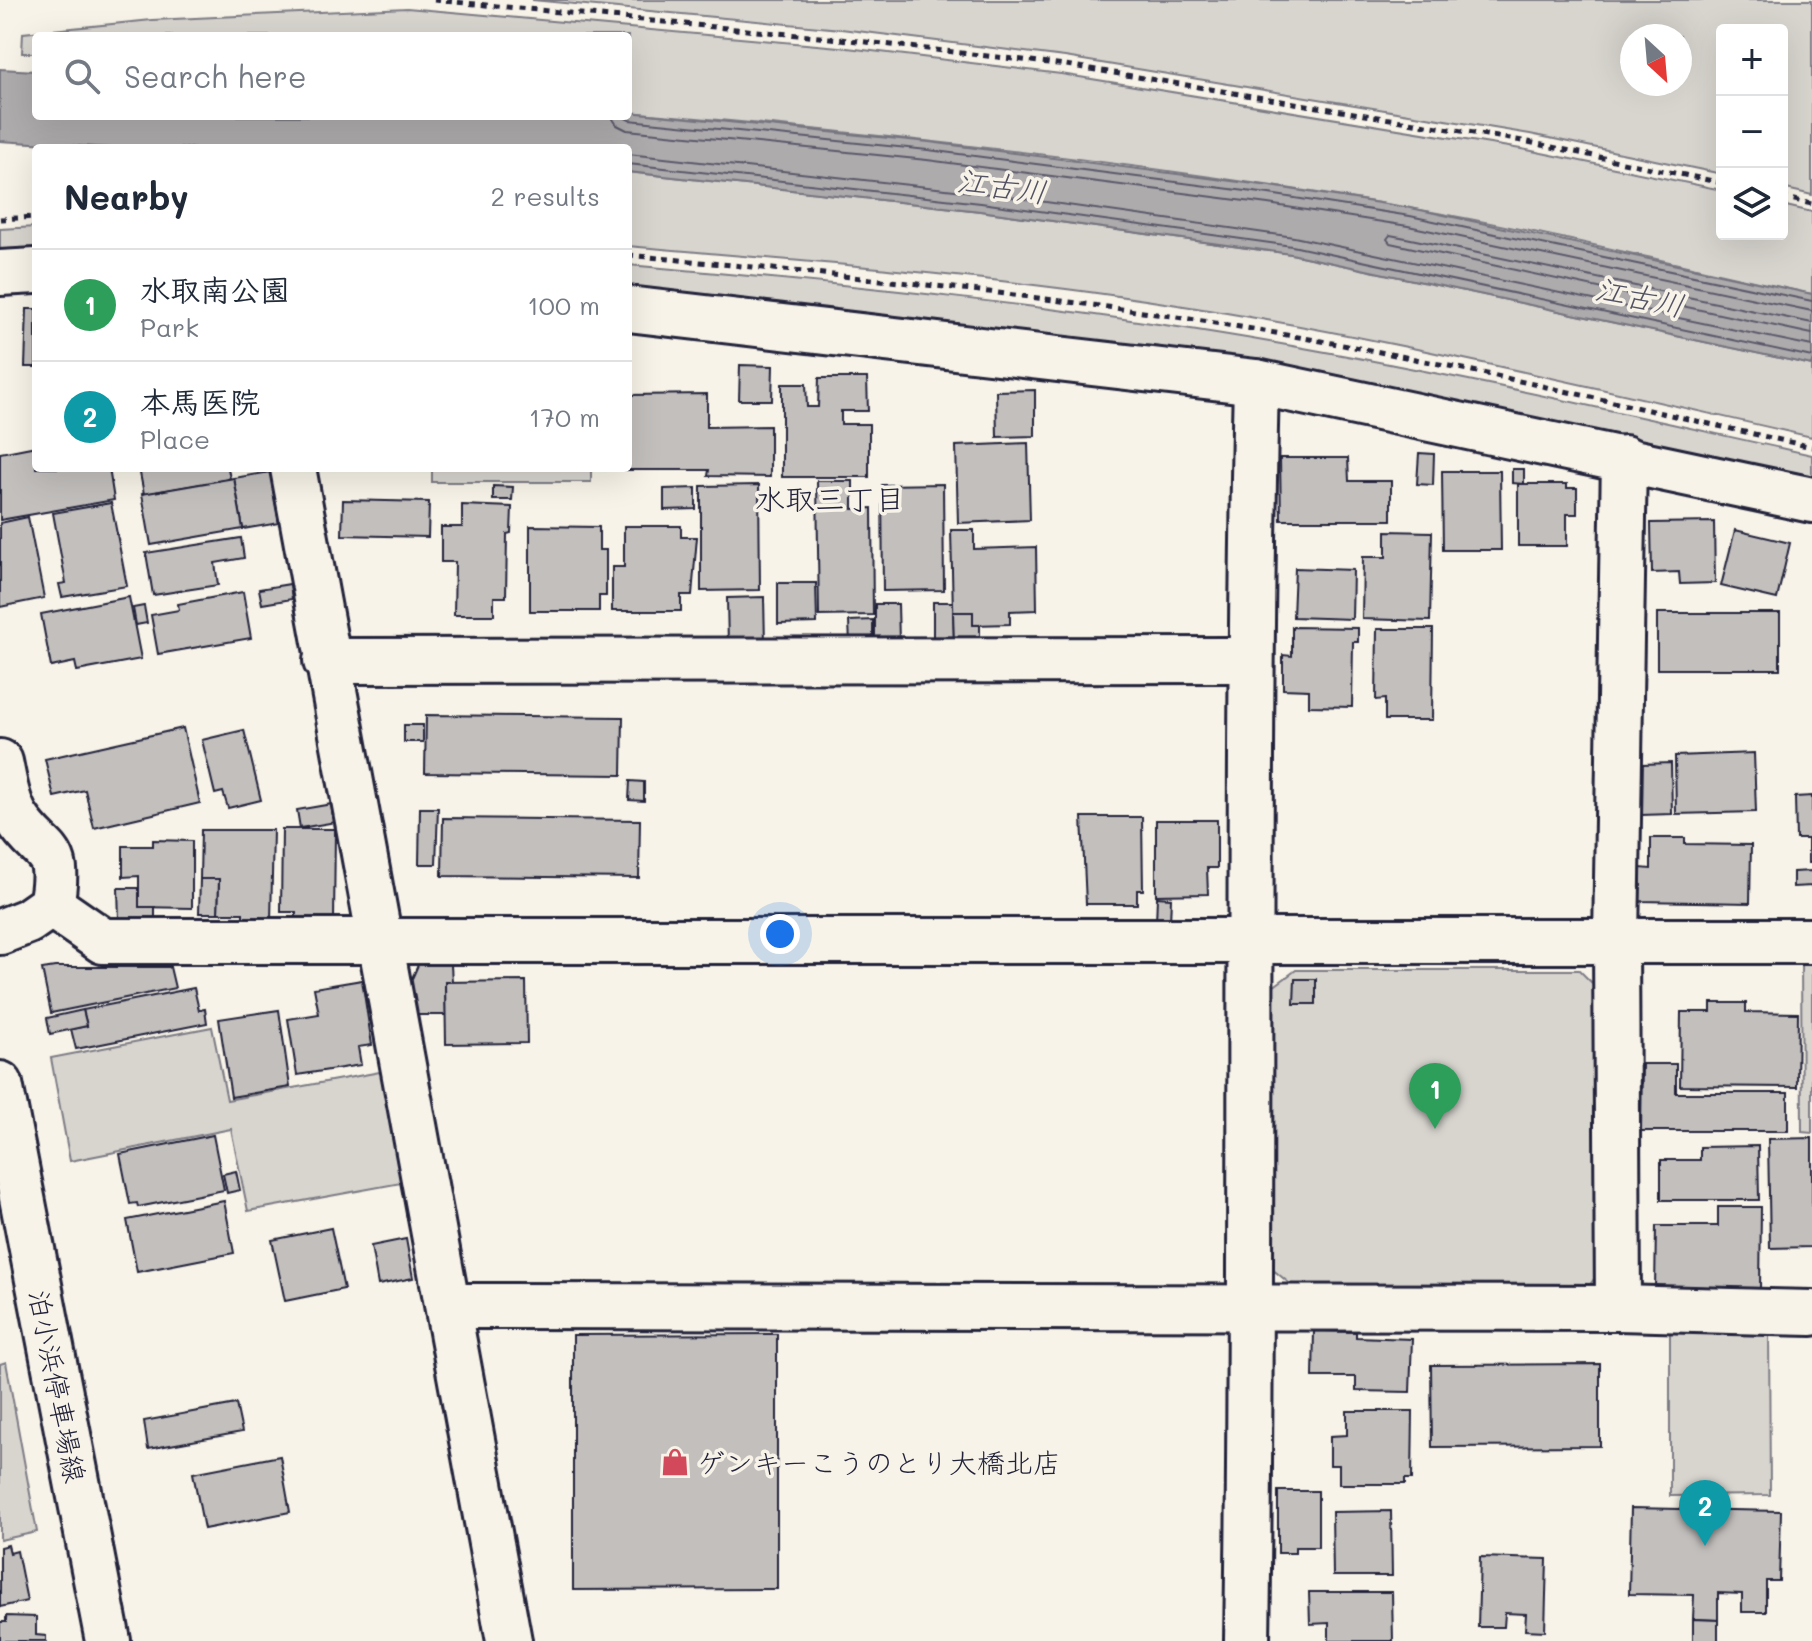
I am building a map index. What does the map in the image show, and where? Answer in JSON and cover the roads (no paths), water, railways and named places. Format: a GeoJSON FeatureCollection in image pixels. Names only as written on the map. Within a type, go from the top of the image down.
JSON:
{"type":"FeatureCollection","features":[{"type":"Feature","properties":{"kind":"street"},"geometry":{"type":"LineString","coordinates":[[0,273],[32,271]]}},
{"type":"Feature","properties":{"kind":"street"},"geometry":{"type":"LineString","coordinates":[[632,309],[1256,382],[1812,500]]}},
{"type":"Feature","properties":{"kind":"street"},"geometry":{"type":"LineString","coordinates":[[1247,1641],[1252,1307],[1249,660],[1256,382]]}},
{"type":"Feature","properties":{"kind":"street"},"geometry":{"type":"LineString","coordinates":[[1618,1308],[1616,939],[1624,458]]}},
{"type":"Feature","properties":{"kind":"street"},"geometry":{"type":"LineString","coordinates":[[294,472],[326,661],[449,1306],[509,1641]]}},
{"type":"Feature","properties":{"kind":"street"},"geometry":{"type":"LineString","coordinates":[[326,661],[1249,660]]}},
{"type":"Feature","properties":{"kind":"street"},"geometry":{"type":"LineString","coordinates":[[0,762],[16,816],[26,830],[46,846],[54,864],[56,881],[51,905],[28,921],[0,932]]}},
{"type":"Feature","properties":{"kind":"street"},"geometry":{"type":"LineString","coordinates":[[51,905],[103,941],[1812,941]]}},
{"type":"Feature","properties":{"kind":"street","name":"泊小浜停車場線"},"geometry":{"type":"LineString","coordinates":[[1,1099],[108,1641]]}},
{"type":"Feature","properties":{"kind":"street"},"geometry":{"type":"LineString","coordinates":[[449,1306],[1618,1308],[1812,1313]]}},
{"type":"Feature","properties":{"kind":"water","name":"江古川"},"geometry":{"type":"Polygon","coordinates":[[[0,69],[32,71],[32,120],[632,120],[632,112],[929,142],[1270,186],[1411,208],[1812,294],[1812,365],[1291,254],[980,211],[632,172],[632,144],[48,144],[0,141],[0,69]]]}},
{"type":"Feature","properties":{"kind":"place","name":"水取南公園"},"geometry":{"type":"Point","coordinates":[1435,1129]}},
{"type":"Feature","properties":{"kind":"place","name":"ゲンキーこうのとり大橋北店"},"geometry":{"type":"Point","coordinates":[675,1462]}},
{"type":"Feature","properties":{"kind":"place","name":"本馬医院"},"geometry":{"type":"Point","coordinates":[1705,1546]}},
{"type":"Feature","properties":{"kind":"district","name":"水取三丁目"},"geometry":{"type":"Point","coordinates":[830,498]}}]}
